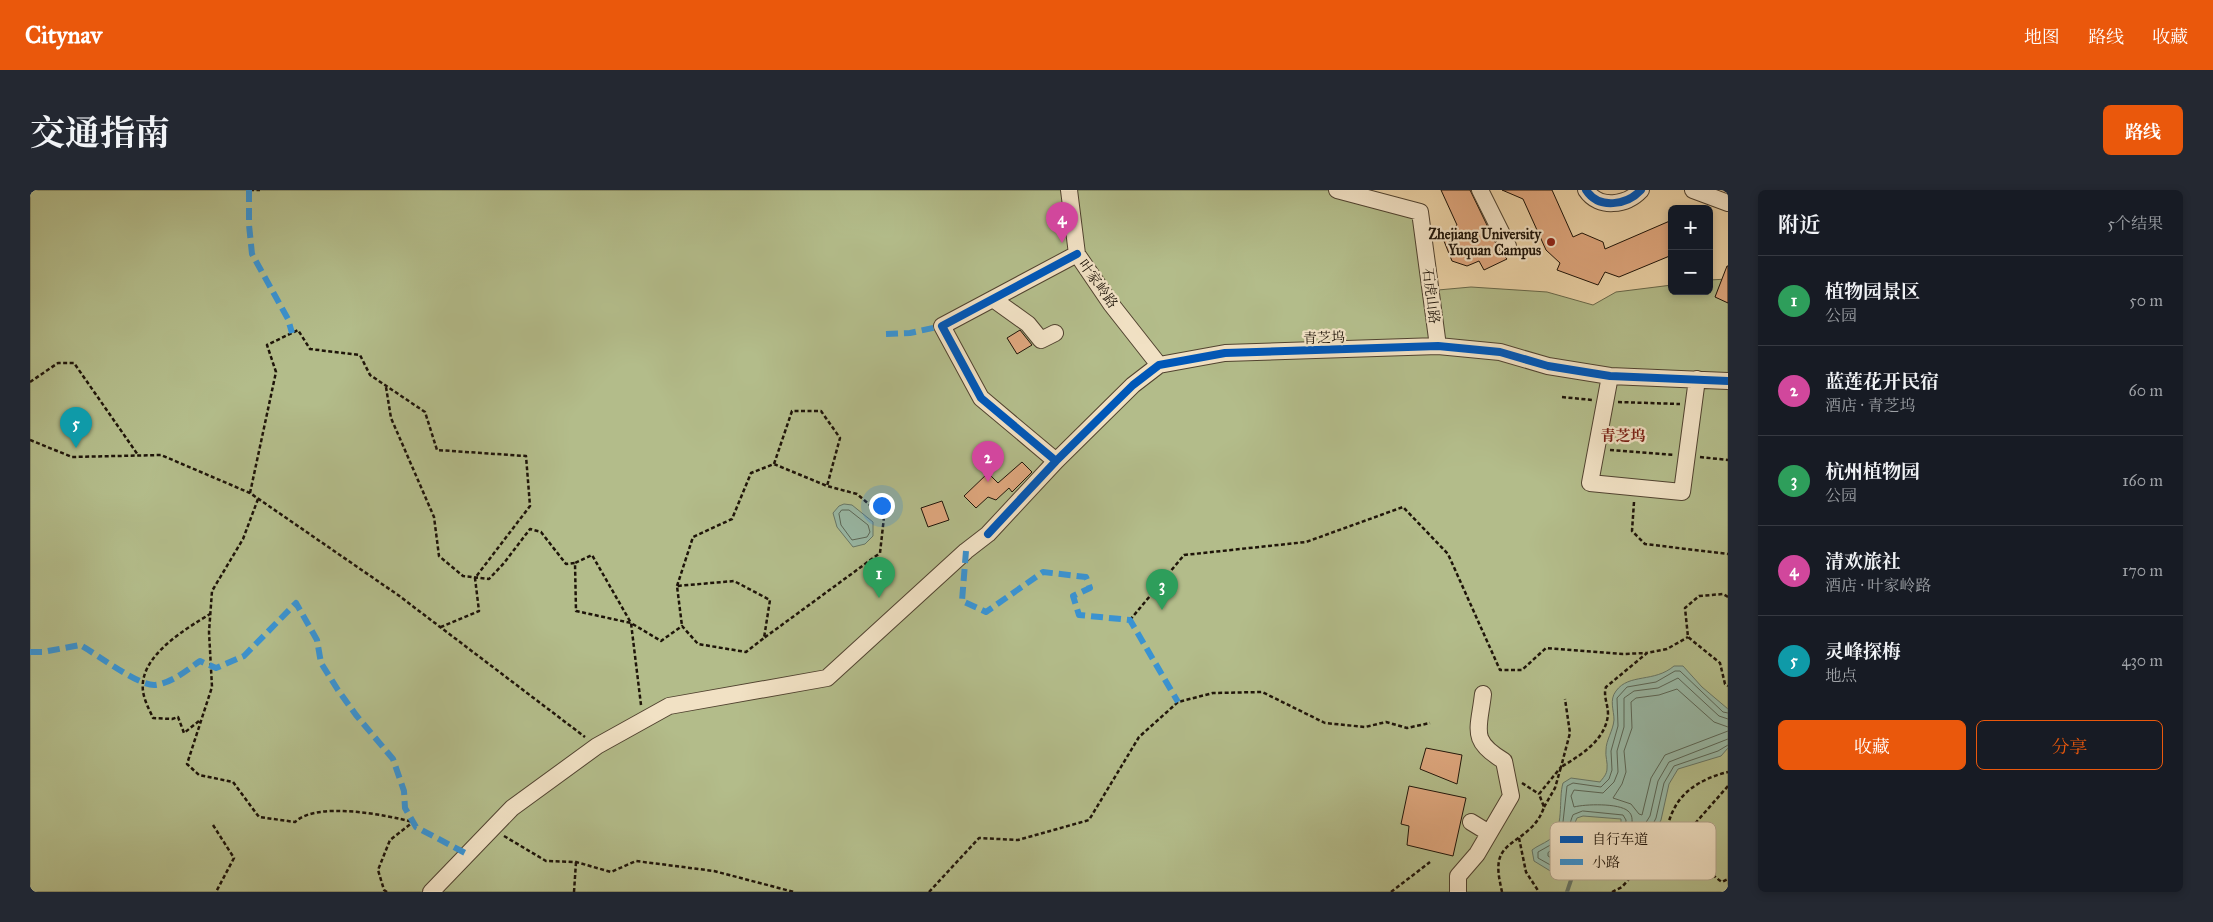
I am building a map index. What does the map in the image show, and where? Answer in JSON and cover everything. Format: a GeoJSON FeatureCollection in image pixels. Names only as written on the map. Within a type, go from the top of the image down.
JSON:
{"type":"FeatureCollection","features":[{"type":"Feature","properties":{"kind":"street","name":"叶家岭路"},"geometry":{"type":"LineString","coordinates":[[1069,190],[1077,254],[1111,304],[1159,364]]}},
{"type":"Feature","properties":{"kind":"street","name":"石虎山路"},"geometry":{"type":"LineString","coordinates":[[1337,190],[1420,212],[1438,346]]}},
{"type":"Feature","properties":{"kind":"street"},"geometry":{"type":"LineString","coordinates":[[1480,190],[1508,246]]}},
{"type":"Feature","properties":{"kind":"street"},"geometry":{"type":"LineString","coordinates":[[1586,190],[1599,200],[1618,204],[1632,200],[1641,190]]}},
{"type":"Feature","properties":{"kind":"street"},"geometry":{"type":"LineString","coordinates":[[1693,190],[1728,204]]}},
{"type":"Feature","properties":{"kind":"street"},"geometry":{"type":"LineString","coordinates":[[1056,461],[981,398],[942,326],[1077,254]]}},
{"type":"Feature","properties":{"kind":"street"},"geometry":{"type":"LineString","coordinates":[[993,299],[1028,324],[1041,340],[1055,333]]}},
{"type":"Feature","properties":{"kind":"street","name":"青芝坞"},"geometry":{"type":"LineString","coordinates":[[431,892],[512,808],[597,746],[669,706],[826,678],[966,550],[988,534],[1056,461],[1133,385],[1159,364],[1225,353],[1438,346],[1500,352],[1548,366],[1610,376],[1728,381]]}},
{"type":"Feature","properties":{"kind":"street"},"geometry":{"type":"LineString","coordinates":[[1610,376],[1590,483],[1682,492],[1696,379]]}},
{"type":"Feature","properties":{"kind":"street"},"geometry":{"type":"LineString","coordinates":[[1458,892],[1458,876],[1477,854],[1511,796],[1504,761],[1486,750],[1478,738],[1483,694]]}},
{"type":"Feature","properties":{"kind":"street"},"geometry":{"type":"LineString","coordinates":[[1471,822],[1489,833]]}},
{"type":"Feature","properties":{"kind":"path"},"geometry":{"type":"LineString","coordinates":[[250,190],[260,190]]}},
{"type":"Feature","properties":{"kind":"path"},"geometry":{"type":"LineString","coordinates":[[250,493],[276,372],[267,345],[298,330],[310,349],[360,355],[370,375],[425,412],[437,450],[526,456],[530,506],[475,578],[479,611],[441,628]]}},
{"type":"Feature","properties":{"kind":"path"},"geometry":{"type":"LineString","coordinates":[[30,382],[58,363],[74,363],[138,455]]}},
{"type":"Feature","properties":{"kind":"path"},"geometry":{"type":"LineString","coordinates":[[386,386],[391,418],[434,517],[439,556],[463,576],[489,579],[504,563],[530,528],[541,532],[566,564],[575,563],[592,555],[632,624],[642,721]]}},
{"type":"Feature","properties":{"kind":"path"},"geometry":{"type":"LineString","coordinates":[[1562,396],[1605,401],[1694,404]]}},
{"type":"Feature","properties":{"kind":"path"},"geometry":{"type":"LineString","coordinates":[[774,464],[792,411],[821,411],[840,438],[827,486]]}},
{"type":"Feature","properties":{"kind":"path"},"geometry":{"type":"LineString","coordinates":[[30,440],[72,457],[161,454],[250,493],[398,595],[597,746]]}},
{"type":"Feature","properties":{"kind":"path"},"geometry":{"type":"LineString","coordinates":[[1596,449],[1728,460]]}},
{"type":"Feature","properties":{"kind":"path"},"geometry":{"type":"LineString","coordinates":[[774,464],[827,486],[857,494],[884,517],[880,553],[746,652],[698,644],[682,626],[677,586],[693,537],[732,519],[752,473],[774,464]]}},
{"type":"Feature","properties":{"kind":"path"},"geometry":{"type":"LineString","coordinates":[[1635,488],[1632,531],[1645,544],[1728,554]]}},
{"type":"Feature","properties":{"kind":"path"},"geometry":{"type":"LineString","coordinates":[[258,499],[243,539],[212,591],[208,632],[212,687],[187,764],[199,775],[233,782],[259,817],[295,822],[299,818],[333,811],[379,813],[413,822],[390,840],[378,870],[386,892]]}},
{"type":"Feature","properties":{"kind":"path"},"geometry":{"type":"LineString","coordinates":[[1130,620],[1184,555],[1306,542],[1403,507],[1448,554],[1500,670],[1522,670],[1546,648],[1623,654],[1648,653],[1667,649],[1688,637]]}},
{"type":"Feature","properties":{"kind":"path"},"geometry":{"type":"LineString","coordinates":[[575,563],[576,611],[632,624],[661,641],[682,626]]}},
{"type":"Feature","properties":{"kind":"path"},"geometry":{"type":"LineString","coordinates":[[677,586],[734,581],[770,600],[764,638]]}},
{"type":"Feature","properties":{"kind":"path"},"geometry":{"type":"LineString","coordinates":[[1728,597],[1722,594],[1699,596],[1685,608],[1688,637],[1720,663],[1725,684],[1728,686]]}},
{"type":"Feature","properties":{"kind":"path"},"geometry":{"type":"LineString","coordinates":[[200,720],[184,734],[178,717],[172,719],[153,718],[143,695],[143,682],[146,669],[173,637],[210,614]]}},
{"type":"Feature","properties":{"kind":"path"},"geometry":{"type":"LineString","coordinates":[[1544,807],[1539,794],[1561,767],[1586,752],[1600,735],[1608,713],[1605,694],[1606,687],[1648,653]]}},
{"type":"Feature","properties":{"kind":"path"},"geometry":{"type":"LineString","coordinates":[[929,892],[979,838],[1018,840],[1089,820],[1139,737],[1178,702],[1213,692],[1262,692],[1325,723],[1365,727],[1386,722],[1408,728],[1430,723]]}},
{"type":"Feature","properties":{"kind":"path"},"geometry":{"type":"LineString","coordinates":[[1502,892],[1498,862],[1503,849],[1530,832],[1540,819],[1544,807],[1555,788],[1570,733],[1565,699]]}},
{"type":"Feature","properties":{"kind":"path"},"geometry":{"type":"LineString","coordinates":[[1669,822],[1674,808],[1689,791],[1708,777],[1728,772]]}},
{"type":"Feature","properties":{"kind":"path"},"geometry":{"type":"LineString","coordinates":[[1697,822],[1728,786]]}},
{"type":"Feature","properties":{"kind":"path"},"geometry":{"type":"LineString","coordinates":[[213,825],[234,858],[216,892]]}},
{"type":"Feature","properties":{"kind":"path"},"geometry":{"type":"LineString","coordinates":[[491,829],[546,861],[576,862],[610,872],[636,861],[714,871],[794,892]]}},
{"type":"Feature","properties":{"kind":"path"},"geometry":{"type":"LineString","coordinates":[[1519,838],[1526,872],[1540,892]]}},
{"type":"Feature","properties":{"kind":"path"},"geometry":{"type":"LineString","coordinates":[[574,892],[576,862]]}},
{"type":"Feature","properties":{"kind":"path"},"geometry":{"type":"LineString","coordinates":[[1391,892],[1430,862]]}},
{"type":"Feature","properties":{"kind":"path"},"geometry":{"type":"LineString","coordinates":[[1716,878],[1722,882],[1728,879]]}},
{"type":"Feature","properties":{"kind":"path"},"geometry":{"type":"LineString","coordinates":[[1612,892],[1622,887],[1628,880]]}},
{"type":"Feature","properties":{"kind":"green space"},"geometry":{"type":"Polygon","coordinates":[[[30,190],[1366,190],[1418,204],[1427,291],[1471,287],[1547,292],[1593,305],[1616,292],[1668,286],[1668,295],[1713,295],[1713,280],[1728,279],[1728,892],[30,892],[30,190]]]}},
{"type":"Feature","properties":{"kind":"water"},"geometry":{"type":"Polygon","coordinates":[[[844,504],[852,505],[873,522],[873,536],[865,544],[853,547],[837,527],[833,513],[839,506],[844,504]]]}},
{"type":"Feature","properties":{"kind":"water"},"geometry":{"type":"Polygon","coordinates":[[[1674,666],[1683,666],[1702,687],[1728,709],[1728,748],[1721,756],[1678,769],[1669,784],[1660,822],[1621,822],[1621,819],[1583,816],[1577,818],[1575,822],[1559,822],[1563,783],[1571,778],[1600,782],[1606,774],[1606,746],[1614,720],[1612,701],[1616,691],[1621,685],[1628,682],[1658,675],[1674,666]]]}},
{"type":"Feature","properties":{"kind":"water"},"geometry":{"type":"Polygon","coordinates":[[[1549,840],[1550,871],[1534,861],[1532,850],[1549,840]]]}},
{"type":"Feature","properties":{"kind":"building"},"geometry":{"type":"Polygon","coordinates":[[[1441,190],[1470,190],[1499,250],[1507,259],[1484,270],[1479,261],[1467,266],[1452,261],[1444,241],[1448,233],[1457,225],[1441,190]]]}},
{"type":"Feature","properties":{"kind":"building"},"geometry":{"type":"Polygon","coordinates":[[[1502,190],[1552,190],[1573,237],[1582,233],[1603,242],[1605,249],[1668,222],[1668,257],[1619,277],[1605,272],[1598,285],[1557,270],[1560,263],[1546,250],[1523,199],[1502,190]]]}},
{"type":"Feature","properties":{"kind":"building"},"geometry":{"type":"Polygon","coordinates":[[[1728,266],[1728,303],[1715,297],[1728,266]]]}},
{"type":"Feature","properties":{"kind":"building"},"geometry":{"type":"Polygon","coordinates":[[[1020,330],[1032,345],[1017,354],[1007,338],[1020,330]]]}},
{"type":"Feature","properties":{"kind":"building"},"geometry":{"type":"Polygon","coordinates":[[[1022,462],[1032,472],[1012,492],[1009,488],[996,500],[988,497],[976,508],[964,496],[988,473],[998,483],[1022,462]]]}},
{"type":"Feature","properties":{"kind":"building"},"geometry":{"type":"Polygon","coordinates":[[[942,501],[949,520],[928,527],[921,508],[942,501]]]}},
{"type":"Feature","properties":{"kind":"building"},"geometry":{"type":"Polygon","coordinates":[[[1426,748],[1462,755],[1457,784],[1420,769],[1426,748]]]}},
{"type":"Feature","properties":{"kind":"building"},"geometry":{"type":"Polygon","coordinates":[[[1409,786],[1466,798],[1453,856],[1407,845],[1409,826],[1401,824],[1409,786]]]}},
{"type":"Feature","properties":{"kind":"waterway"},"geometry":{"type":"LineString","coordinates":[[1567,892],[1571,880]]}},
{"type":"Feature","properties":{"kind":"marked path"},"geometry":{"type":"LineString","coordinates":[[249,190],[249,225],[252,254],[288,319],[292,333]]}},
{"type":"Feature","properties":{"kind":"marked path"},"geometry":{"type":"LineString","coordinates":[[886,334],[910,333],[942,326]]}},
{"type":"Feature","properties":{"kind":"marked path"},"geometry":{"type":"LineString","coordinates":[[966,551],[962,601],[986,612],[1043,572],[1086,577],[1090,588],[1073,596],[1079,615],[1130,620],[1178,702]]}},
{"type":"Feature","properties":{"kind":"marked path"},"geometry":{"type":"LineString","coordinates":[[30,652],[43,652],[80,645],[128,675],[148,684],[161,684],[185,672],[200,661],[216,668],[244,656],[296,603],[317,640],[321,663],[356,715],[393,759],[404,791],[405,808],[416,827],[467,854]]}},
{"type":"Feature","properties":{"kind":"cycle path"},"geometry":{"type":"LineString","coordinates":[[1586,190],[1598,201],[1605,203],[1621,202],[1641,190]]}},
{"type":"Feature","properties":{"kind":"cycle path"},"geometry":{"type":"LineString","coordinates":[[1056,461],[981,398],[942,326],[1077,254]]}},
{"type":"Feature","properties":{"kind":"cycle path"},"geometry":{"type":"LineString","coordinates":[[988,534],[1056,461],[1133,385],[1159,365],[1225,353],[1438,346],[1500,352],[1548,366],[1610,376],[1728,381]]}},
{"type":"Feature","properties":{"kind":"place","name":"Zhejiang University Yuquan Campus"},"geometry":{"type":"Point","coordinates":[1551,242]}},
{"type":"Feature","properties":{"kind":"place","name":"清欢旅社"},"geometry":{"type":"Point","coordinates":[1062,243]}},
{"type":"Feature","properties":{"kind":"place","name":"灵峰探梅"},"geometry":{"type":"Point","coordinates":[76,448]}},
{"type":"Feature","properties":{"kind":"place","name":"蓝莲花开民宿"},"geometry":{"type":"Point","coordinates":[988,482]}},
{"type":"Feature","properties":{"kind":"place","name":"植物园景区"},"geometry":{"type":"Point","coordinates":[879,598]}},
{"type":"Feature","properties":{"kind":"place","name":"杭州植物园"},"geometry":{"type":"Point","coordinates":[1162,610]}},
{"type":"Feature","properties":{"kind":"district","name":"青芝坞"},"geometry":{"type":"Point","coordinates":[1623,436]}}]}
